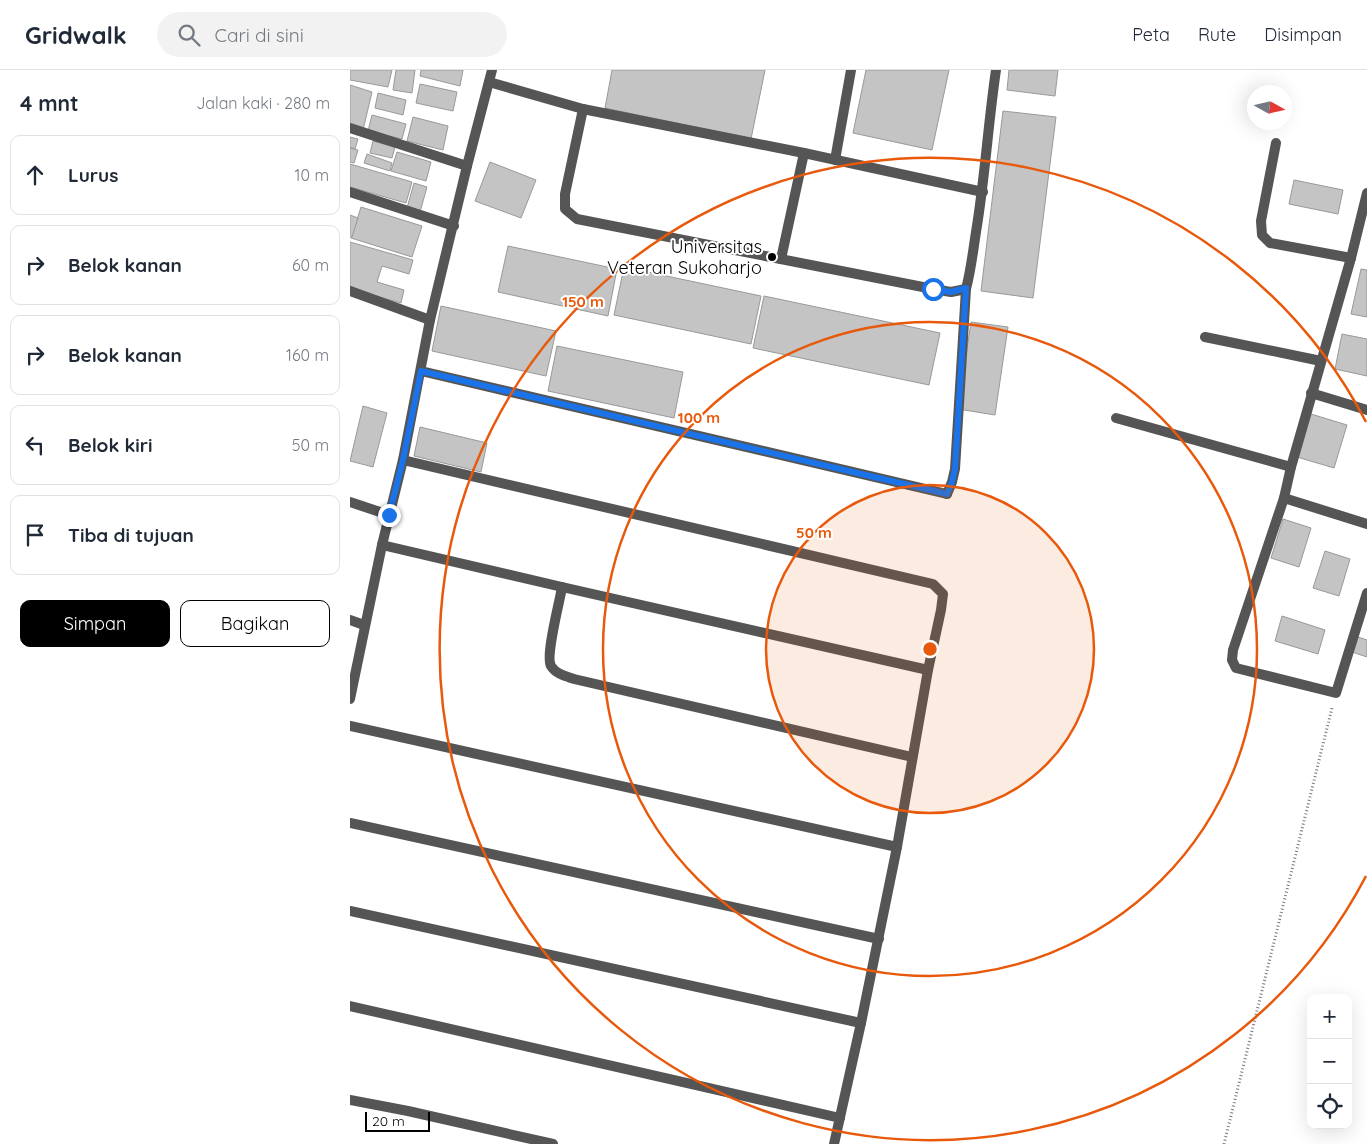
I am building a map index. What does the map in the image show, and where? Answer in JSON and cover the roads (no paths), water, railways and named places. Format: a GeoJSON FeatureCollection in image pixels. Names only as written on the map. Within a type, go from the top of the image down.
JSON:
{"type":"FeatureCollection","features":[{"type":"Feature","properties":{"kind":"street"},"geometry":{"type":"LineString","coordinates":[[350,699],[364,625],[403,460],[430,320],[492,70]]}},
{"type":"Feature","properties":{"kind":"street"},"geometry":{"type":"LineString","coordinates":[[835,160],[851,70]]}},
{"type":"Feature","properties":{"kind":"street"},"geometry":{"type":"LineString","coordinates":[[421,371],[947,494],[955,469],[966,288],[983,192],[996,70]]}},
{"type":"Feature","properties":{"kind":"street"},"geometry":{"type":"LineString","coordinates":[[489,82],[583,109],[804,153],[983,192]]}},
{"type":"Feature","properties":{"kind":"street"},"geometry":{"type":"LineString","coordinates":[[583,109],[565,194],[565,209],[576,219],[951,292],[966,288]]}},
{"type":"Feature","properties":{"kind":"street"},"geometry":{"type":"LineString","coordinates":[[350,128],[467,166]]}},
{"type":"Feature","properties":{"kind":"street"},"geometry":{"type":"LineString","coordinates":[[1276,143],[1262,221],[1262,235],[1270,244],[1351,258]]}},
{"type":"Feature","properties":{"kind":"street"},"geometry":{"type":"LineString","coordinates":[[781,259],[804,153]]}},
{"type":"Feature","properties":{"kind":"street"},"geometry":{"type":"LineString","coordinates":[[350,192],[454,226]]}},
{"type":"Feature","properties":{"kind":"street"},"geometry":{"type":"LineString","coordinates":[[1367,193],[1351,258],[1291,467],[1284,498],[1232,650],[1232,660],[1236,668],[1336,693],[1367,593]]}},
{"type":"Feature","properties":{"kind":"street"},"geometry":{"type":"LineString","coordinates":[[350,291],[430,320]]}},
{"type":"Feature","properties":{"kind":"street"},"geometry":{"type":"LineString","coordinates":[[1204,337],[1321,361]]}},
{"type":"Feature","properties":{"kind":"street"},"geometry":{"type":"LineString","coordinates":[[1312,393],[1367,410]]}},
{"type":"Feature","properties":{"kind":"street"},"geometry":{"type":"LineString","coordinates":[[1116,418],[1291,467]]}},
{"type":"Feature","properties":{"kind":"street"},"geometry":{"type":"LineString","coordinates":[[403,460],[932,584],[943,594],[912,757],[898,846],[834,1144]]}},
{"type":"Feature","properties":{"kind":"street"},"geometry":{"type":"LineString","coordinates":[[1284,498],[1367,524]]}},
{"type":"Feature","properties":{"kind":"street"},"geometry":{"type":"LineString","coordinates":[[350,502],[389,515]]}},
{"type":"Feature","properties":{"kind":"street"},"geometry":{"type":"LineString","coordinates":[[382,545],[562,588],[928,670]]}},
{"type":"Feature","properties":{"kind":"street"},"geometry":{"type":"LineString","coordinates":[[562,588],[549,652],[550,664],[557,673],[574,679],[912,757]]}},
{"type":"Feature","properties":{"kind":"street"},"geometry":{"type":"LineString","coordinates":[[350,620],[364,625]]}},
{"type":"Feature","properties":{"kind":"street"},"geometry":{"type":"LineString","coordinates":[[350,726],[898,846]]}},
{"type":"Feature","properties":{"kind":"street"},"geometry":{"type":"LineString","coordinates":[[350,823],[879,939]]}},
{"type":"Feature","properties":{"kind":"street"},"geometry":{"type":"LineString","coordinates":[[350,911],[861,1023]]}},
{"type":"Feature","properties":{"kind":"street"},"geometry":{"type":"LineString","coordinates":[[350,1006],[840,1118]]}},
{"type":"Feature","properties":{"kind":"street"},"geometry":{"type":"LineString","coordinates":[[350,1100],[553,1144]]}},
{"type":"Feature","properties":{"kind":"place","name":"Universitas Veteran Sukoharjo"},"geometry":{"type":"Point","coordinates":[772,257]}}]}
